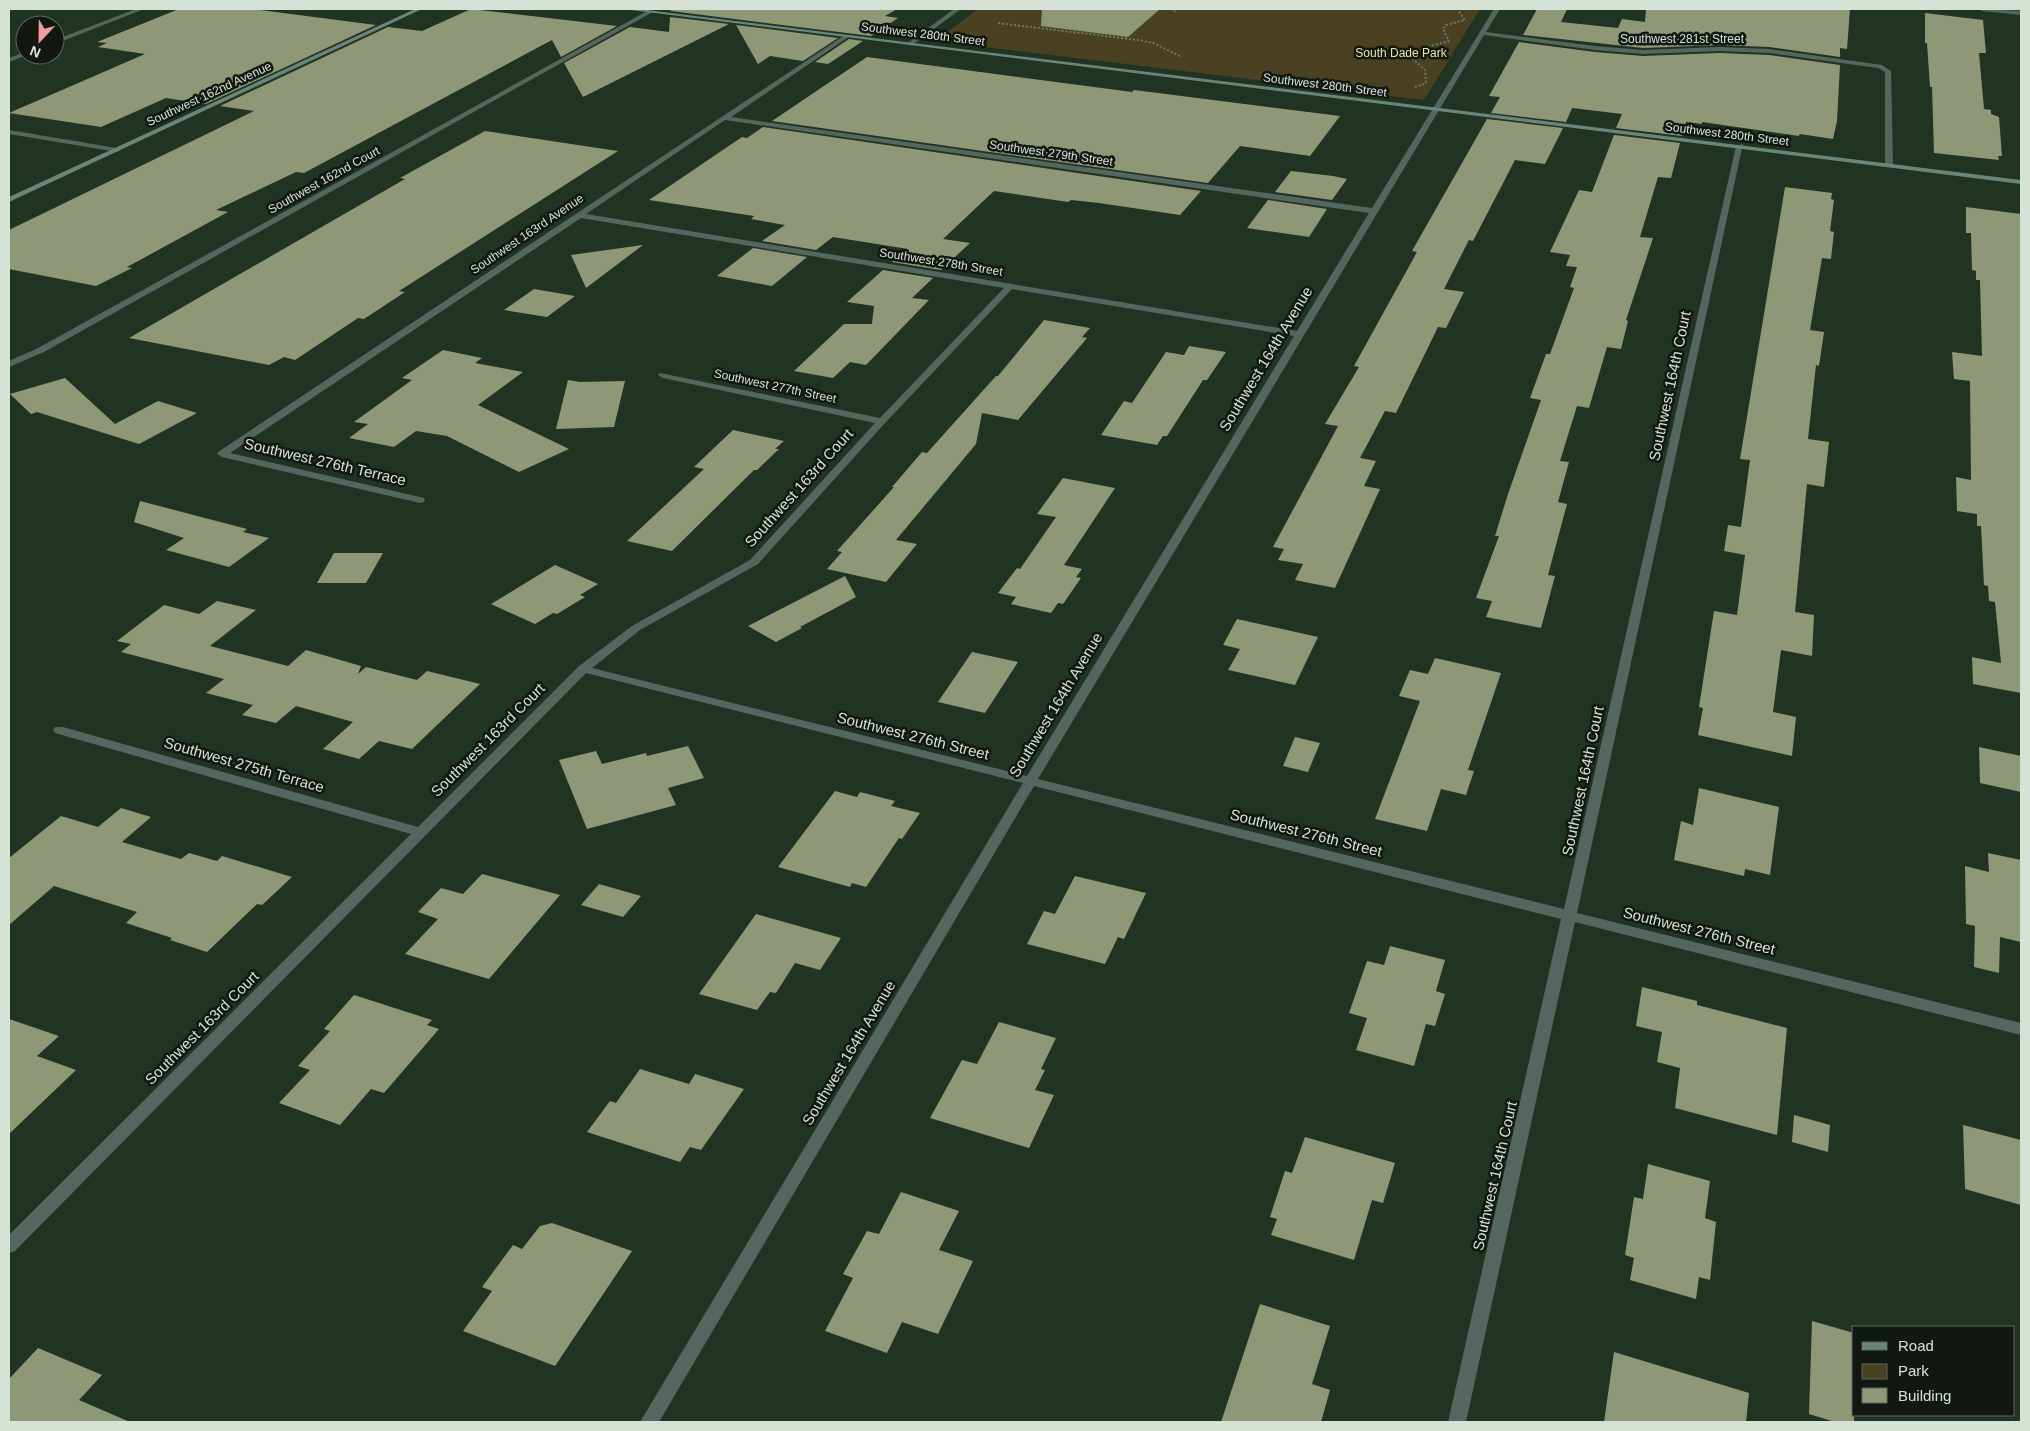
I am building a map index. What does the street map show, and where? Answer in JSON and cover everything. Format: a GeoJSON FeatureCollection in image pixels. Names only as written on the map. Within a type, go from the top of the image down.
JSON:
{"type":"FeatureCollection","features":[{"type":"Feature","properties":{"kind":"street"},"geometry":{"type":"LineString","coordinates":[[65,38],[141,9]]}},
{"type":"Feature","properties":{"kind":"street","name":"Southwest 162nd Avenue"},"geometry":{"type":"LineString","coordinates":[[9,200],[419,9]]}},
{"type":"Feature","properties":{"kind":"street","name":"Southwest 280th Street"},"geometry":{"type":"LineString","coordinates":[[626,9],[2021,182]]}},
{"type":"Feature","properties":{"kind":"street"},"geometry":{"type":"LineString","coordinates":[[910,44],[958,9]]}},
{"type":"Feature","properties":{"kind":"street","name":"Southwest 164th Avenue"},"geometry":{"type":"LineString","coordinates":[[649,1422],[1028,782],[1434,110],[1498,9]]}},
{"type":"Feature","properties":{"kind":"street"},"geometry":{"type":"LineString","coordinates":[[1982,9],[2021,13]]}},
{"type":"Feature","properties":{"kind":"street","name":"Southwest 162nd Court"},"geometry":{"type":"LineString","coordinates":[[9,364],[42,350],[649,12]]}},
{"type":"Feature","properties":{"kind":"street","name":"Southwest 281st Street"},"geometry":{"type":"LineString","coordinates":[[1483,33],[1595,48],[1643,52],[1720,49],[1769,51],[1880,66],[1888,71],[1889,165]]}},
{"type":"Feature","properties":{"kind":"street","name":"Southwest 163rd Avenue"},"geometry":{"type":"LineString","coordinates":[[222,454],[848,36]]}},
{"type":"Feature","properties":{"kind":"street","name":"Southwest 279th Street"},"geometry":{"type":"LineString","coordinates":[[723,118],[1375,210]]}},
{"type":"Feature","properties":{"kind":"street"},"geometry":{"type":"LineString","coordinates":[[9,132],[117,150]]}},
{"type":"Feature","properties":{"kind":"street","name":"Southwest 164th Court"},"geometry":{"type":"LineString","coordinates":[[1457,1422],[1740,146]]}},
{"type":"Feature","properties":{"kind":"street","name":"Southwest 278th Street"},"geometry":{"type":"LineString","coordinates":[[578,215],[1300,334]]}},
{"type":"Feature","properties":{"kind":"street","name":"Southwest 163rd Court"},"geometry":{"type":"LineString","coordinates":[[9,1246],[583,669],[636,628],[754,562],[882,421],[1010,286]]}},
{"type":"Feature","properties":{"kind":"street","name":"Southwest 277th Street"},"geometry":{"type":"LineString","coordinates":[[663,375],[882,421]]}},
{"type":"Feature","properties":{"kind":"street","name":"Southwest 276th Terrace"},"geometry":{"type":"LineString","coordinates":[[222,454],[420,500]]}},
{"type":"Feature","properties":{"kind":"street","name":"Southwest 276th Street"},"geometry":{"type":"LineString","coordinates":[[583,669],[1028,782],[2021,1029]]}},
{"type":"Feature","properties":{"kind":"street","name":"Southwest 275th Terrace"},"geometry":{"type":"LineString","coordinates":[[59,730],[420,832]]}},
{"type":"Feature","properties":{"kind":"path"},"geometry":{"type":"LineString","coordinates":[[1414,87],[1426,83],[1425,70],[1412,58],[1416,50],[1449,41],[1443,29],[1446,25],[1465,20],[1457,9]]}},
{"type":"Feature","properties":{"kind":"path"},"geometry":{"type":"LineString","coordinates":[[998,23],[1138,40],[1167,49],[1185,59]]}},
{"type":"Feature","properties":{"kind":"green space","name":"South Dade Park"},"geometry":{"type":"Polygon","coordinates":[[[978,9],[1480,9],[1424,100],[935,41],[978,9]]]}},
{"type":"Feature","properties":{"kind":"building"},"geometry":{"type":"Polygon","coordinates":[[[179,9],[253,9],[376,25],[206,104],[166,98],[101,127],[9,113],[145,54],[98,47],[107,43],[97,42],[179,9]]]}},
{"type":"Feature","properties":{"kind":"building"},"geometry":{"type":"Polygon","coordinates":[[[471,9],[617,26],[561,57],[552,40],[304,173],[296,172],[216,210],[228,212],[127,267],[132,268],[96,286],[9,269],[9,230],[254,111],[220,106],[388,27],[422,31],[471,9]]]}},
{"type":"Feature","properties":{"kind":"building"},"geometry":{"type":"Polygon","coordinates":[[[671,9],[897,9],[885,16],[898,18],[871,36],[671,11],[671,9]]]}},
{"type":"Feature","properties":{"kind":"building"},"geometry":{"type":"Polygon","coordinates":[[[1042,9],[1160,9],[1128,37],[1041,26],[1042,9]]]}},
{"type":"Feature","properties":{"kind":"building"},"geometry":{"type":"Polygon","coordinates":[[[1537,9],[1567,9],[1561,22],[1618,28],[1622,19],[1645,22],[1646,9],[1850,9],[1847,49],[1840,48],[1840,57],[1769,47],[1720,45],[1643,48],[1523,35],[1537,9]]]}},
{"type":"Feature","properties":{"kind":"building"},"geometry":{"type":"Polygon","coordinates":[[[1925,13],[1983,20],[1986,53],[1979,53],[1984,109],[1991,110],[1991,114],[1999,117],[2002,156],[1998,156],[1999,160],[1934,153],[1932,87],[1930,87],[1927,43],[1925,43],[1925,13]]]}},
{"type":"Feature","properties":{"kind":"building"},"geometry":{"type":"Polygon","coordinates":[[[670,17],[729,24],[583,97],[564,63],[630,27],[669,32],[670,17]]]}},
{"type":"Feature","properties":{"kind":"building"},"geometry":{"type":"Polygon","coordinates":[[[736,25],[838,38],[803,61],[770,56],[758,64],[736,25]]]}},
{"type":"Feature","properties":{"kind":"building"},"geometry":{"type":"Polygon","coordinates":[[[849,39],[863,41],[828,64],[815,62],[849,39]]]}},
{"type":"Feature","properties":{"kind":"building"},"geometry":{"type":"Polygon","coordinates":[[[1519,42],[1643,56],[1720,53],[1769,55],[1840,65],[1837,121],[1833,139],[1702,122],[1702,124],[1686,122],[1682,136],[1616,128],[1622,114],[1572,108],[1566,122],[1491,113],[1500,97],[1489,96],[1519,42]]]}},
{"type":"Feature","properties":{"kind":"building"},"geometry":{"type":"Polygon","coordinates":[[[867,57],[1132,92],[1134,90],[1340,116],[1310,156],[1240,146],[1208,183],[772,121],[867,57]]]}},
{"type":"Feature","properties":{"kind":"building"},"geometry":{"type":"Polygon","coordinates":[[[1487,119],[1563,128],[1545,164],[1515,160],[1473,241],[1469,240],[1444,289],[1464,292],[1446,328],[1438,327],[1396,413],[1385,411],[1360,458],[1376,461],[1364,486],[1380,489],[1335,588],[1295,580],[1303,564],[1278,560],[1284,549],[1273,547],[1338,426],[1325,424],[1359,367],[1354,366],[1417,252],[1412,251],[1487,119]]]}},
{"type":"Feature","properties":{"kind":"building"},"geometry":{"type":"Polygon","coordinates":[[[763,127],[1201,191],[1180,215],[1099,203],[1071,200],[1068,202],[994,191],[943,239],[970,243],[941,270],[892,262],[908,249],[833,237],[816,250],[762,241],[785,225],[751,219],[754,216],[649,200],[742,137],[747,138],[763,127]]]}},
{"type":"Feature","properties":{"kind":"building"},"geometry":{"type":"Polygon","coordinates":[[[485,131],[618,151],[399,291],[405,292],[364,319],[358,318],[295,360],[284,357],[269,365],[129,338],[405,179],[400,178],[485,131]]]}},
{"type":"Feature","properties":{"kind":"building"},"geometry":{"type":"Polygon","coordinates":[[[1614,135],[1680,143],[1671,178],[1658,177],[1640,237],[1653,238],[1626,320],[1628,321],[1621,349],[1607,347],[1589,408],[1577,406],[1560,461],[1569,462],[1558,502],[1567,504],[1548,575],[1555,576],[1541,628],[1486,617],[1492,601],[1476,598],[1499,536],[1495,536],[1541,400],[1530,398],[1546,354],[1550,354],[1574,288],[1570,287],[1577,267],[1566,266],[1570,255],[1550,252],[1579,190],[1592,192],[1614,135]]]}},
{"type":"Feature","properties":{"kind":"building"},"geometry":{"type":"Polygon","coordinates":[[[1291,171],[1347,179],[1332,200],[1275,192],[1291,171]]]}},
{"type":"Feature","properties":{"kind":"building"},"geometry":{"type":"Polygon","coordinates":[[[1785,187],[1832,193],[1831,199],[1834,200],[1830,231],[1834,232],[1831,259],[1822,258],[1810,330],[1824,332],[1819,366],[1816,365],[1808,439],[1829,442],[1824,487],[1807,484],[1795,612],[1814,615],[1812,656],[1781,650],[1773,712],[1796,717],[1792,756],[1698,735],[1703,708],[1699,707],[1714,611],[1737,615],[1745,555],[1724,551],[1728,525],[1741,527],[1750,460],[1740,459],[1785,187]]]}},
{"type":"Feature","properties":{"kind":"building"},"geometry":{"type":"Polygon","coordinates":[[[1268,200],[1327,209],[1309,237],[1247,228],[1268,200]]]}},
{"type":"Feature","properties":{"kind":"building"},"geometry":{"type":"Polygon","coordinates":[[[1966,207],[2021,214],[2021,693],[1973,684],[1972,657],[2001,663],[1995,602],[1989,601],[1988,586],[1984,585],[1981,526],[1977,526],[1977,514],[1957,511],[1956,477],[1971,480],[1970,381],[1954,379],[1952,352],[1982,356],[1980,280],[1976,280],[1976,271],[1972,270],[1971,233],[1966,233],[1966,207]]]}},
{"type":"Feature","properties":{"kind":"building"},"geometry":{"type":"Polygon","coordinates":[[[643,245],[586,288],[571,255],[643,245]]]}},
{"type":"Feature","properties":{"kind":"building"},"geometry":{"type":"Polygon","coordinates":[[[753,248],[807,257],[772,286],[717,276],[753,248]]]}},
{"type":"Feature","properties":{"kind":"building"},"geometry":{"type":"Polygon","coordinates":[[[883,270],[933,278],[912,298],[929,300],[866,365],[850,362],[833,378],[794,371],[844,324],[872,324],[874,306],[847,302],[883,270]]]}},
{"type":"Feature","properties":{"kind":"building"},"geometry":{"type":"Polygon","coordinates":[[[534,289],[575,296],[547,317],[504,310],[534,289]]]}},
{"type":"Feature","properties":{"kind":"building"},"geometry":{"type":"Polygon","coordinates":[[[1044,320],[1090,328],[1082,337],[1087,338],[1018,420],[982,413],[976,444],[896,540],[917,544],[886,582],[827,569],[842,552],[837,551],[894,487],[892,487],[922,452],[927,453],[998,376],[1044,320]]]}},
{"type":"Feature","properties":{"kind":"building"},"geometry":{"type":"Polygon","coordinates":[[[1189,346],[1226,352],[1207,380],[1203,380],[1167,436],[1163,436],[1157,445],[1101,435],[1124,401],[1132,403],[1166,352],[1184,355],[1189,346]]]}},
{"type":"Feature","properties":{"kind":"building"},"geometry":{"type":"Polygon","coordinates":[[[443,350],[482,358],[475,363],[523,372],[478,405],[569,449],[519,472],[447,436],[416,431],[394,447],[349,438],[368,424],[354,422],[412,380],[402,378],[443,350]]]}},
{"type":"Feature","properties":{"kind":"building"},"geometry":{"type":"Polygon","coordinates":[[[65,378],[115,424],[158,401],[197,413],[139,444],[37,412],[31,414],[10,394],[65,378]]]}},
{"type":"Feature","properties":{"kind":"building"},"geometry":{"type":"Polygon","coordinates":[[[568,380],[580,382],[625,381],[614,427],[556,429],[568,380]]]}},
{"type":"Feature","properties":{"kind":"building"},"geometry":{"type":"Polygon","coordinates":[[[733,430],[784,441],[775,449],[779,449],[757,470],[754,470],[672,551],[627,541],[704,469],[694,467],[733,430]]]}},
{"type":"Feature","properties":{"kind":"building"},"geometry":{"type":"Polygon","coordinates":[[[1063,478],[1115,488],[1064,565],[1082,569],[1076,577],[1081,578],[1063,604],[1058,603],[1051,613],[1011,604],[1016,597],[998,593],[1017,568],[1020,569],[1056,517],[1037,514],[1063,478]]]}},
{"type":"Feature","properties":{"kind":"building"},"geometry":{"type":"Polygon","coordinates":[[[140,501],[247,529],[243,532],[269,538],[229,567],[166,550],[184,538],[134,522],[140,501]]]}},
{"type":"Feature","properties":{"kind":"building"},"geometry":{"type":"Polygon","coordinates":[[[334,553],[383,553],[366,583],[317,583],[334,553]]]}},
{"type":"Feature","properties":{"kind":"building"},"geometry":{"type":"Polygon","coordinates":[[[555,565],[598,584],[580,595],[585,597],[557,614],[553,613],[535,624],[491,604],[555,565]]]}},
{"type":"Feature","properties":{"kind":"building"},"geometry":{"type":"Polygon","coordinates":[[[845,576],[856,597],[776,642],[748,626],[845,576]]]}},
{"type":"Feature","properties":{"kind":"building"},"geometry":{"type":"Polygon","coordinates":[[[217,601],[256,610],[210,646],[288,666],[306,650],[361,666],[358,674],[366,667],[417,680],[427,671],[480,684],[412,749],[379,741],[359,759],[323,749],[353,722],[296,706],[276,723],[242,715],[253,705],[206,693],[224,679],[121,652],[131,644],[117,641],[164,605],[199,614],[217,601]]]}},
{"type":"Feature","properties":{"kind":"building"},"geometry":{"type":"Polygon","coordinates":[[[1237,619],[1318,637],[1295,685],[1228,670],[1240,649],[1223,645],[1237,619]]]}},
{"type":"Feature","properties":{"kind":"building"},"geometry":{"type":"Polygon","coordinates":[[[972,652],[1018,662],[985,713],[938,702],[972,652]]]}},
{"type":"Feature","properties":{"kind":"building"},"geometry":{"type":"Polygon","coordinates":[[[1435,658],[1501,673],[1468,770],[1474,771],[1466,795],[1441,789],[1427,831],[1375,819],[1420,701],[1399,696],[1410,670],[1428,674],[1435,658]]]}},
{"type":"Feature","properties":{"kind":"building"},"geometry":{"type":"Polygon","coordinates":[[[1295,737],[1320,743],[1308,772],[1283,766],[1295,737]]]}},
{"type":"Feature","properties":{"kind":"building"},"geometry":{"type":"Polygon","coordinates":[[[688,746],[704,778],[668,788],[676,805],[587,829],[559,760],[596,751],[602,764],[646,753],[647,756],[688,746]]]}},
{"type":"Feature","properties":{"kind":"building"},"geometry":{"type":"Polygon","coordinates":[[[1979,747],[2021,756],[2021,792],[1980,783],[1979,747]]]}},
{"type":"Feature","properties":{"kind":"building"},"geometry":{"type":"Polygon","coordinates":[[[1699,788],[1779,807],[1770,875],[1745,869],[1744,876],[1674,860],[1681,821],[1693,825],[1699,788]]]}},
{"type":"Feature","properties":{"kind":"building"},"geometry":{"type":"Polygon","coordinates":[[[835,791],[857,797],[860,792],[895,801],[891,806],[920,813],[902,839],[899,838],[866,887],[852,883],[850,887],[778,867],[835,791]]]}},
{"type":"Feature","properties":{"kind":"building"},"geometry":{"type":"Polygon","coordinates":[[[121,808],[151,817],[122,842],[181,859],[189,853],[217,861],[222,856],[292,877],[262,905],[257,904],[207,952],[126,923],[137,912],[54,886],[9,925],[9,858],[61,816],[98,827],[121,808]]]}},
{"type":"Feature","properties":{"kind":"building"},"geometry":{"type":"Polygon","coordinates":[[[1988,853],[2021,860],[2021,942],[2000,937],[1999,973],[1974,967],[1975,926],[1966,924],[1965,866],[1989,872],[1988,853]]]}},
{"type":"Feature","properties":{"kind":"building"},"geometry":{"type":"Polygon","coordinates":[[[482,874],[560,895],[489,979],[405,954],[438,919],[418,912],[441,888],[463,894],[482,874]]]}},
{"type":"Feature","properties":{"kind":"building"},"geometry":{"type":"Polygon","coordinates":[[[1075,876],[1146,893],[1124,939],[1118,937],[1105,964],[1027,944],[1044,911],[1055,914],[1075,876]]]}},
{"type":"Feature","properties":{"kind":"building"},"geometry":{"type":"Polygon","coordinates":[[[599,884],[641,896],[623,917],[581,905],[599,884]]]}},
{"type":"Feature","properties":{"kind":"building"},"geometry":{"type":"Polygon","coordinates":[[[756,914],[841,938],[820,970],[795,963],[776,993],[770,992],[757,1010],[699,994],[756,914]]]}},
{"type":"Feature","properties":{"kind":"building"},"geometry":{"type":"Polygon","coordinates":[[[1390,946],[1445,960],[1436,991],[1445,994],[1435,1026],[1426,1024],[1414,1066],[1356,1050],[1367,1018],[1349,1013],[1367,961],[1384,965],[1390,946]]]}},
{"type":"Feature","properties":{"kind":"building"},"geometry":{"type":"Polygon","coordinates":[[[1642,987],[1697,1001],[1697,1005],[1787,1028],[1777,1135],[1675,1108],[1680,1068],[1657,1062],[1662,1032],[1636,1026],[1642,987]]]}},
{"type":"Feature","properties":{"kind":"building"},"geometry":{"type":"Polygon","coordinates":[[[354,995],[432,1020],[427,1025],[439,1029],[384,1093],[371,1089],[340,1125],[279,1103],[310,1070],[298,1066],[330,1031],[324,1029],[354,995]]]}},
{"type":"Feature","properties":{"kind":"building"},"geometry":{"type":"Polygon","coordinates":[[[9,1019],[59,1036],[37,1056],[76,1070],[9,1134],[9,1019]]]}},
{"type":"Feature","properties":{"kind":"building"},"geometry":{"type":"Polygon","coordinates":[[[999,1022],[1056,1038],[1041,1069],[1045,1070],[1035,1090],[1054,1095],[1029,1148],[930,1118],[962,1060],[977,1064],[999,1022]]]}},
{"type":"Feature","properties":{"kind":"building"},"geometry":{"type":"Polygon","coordinates":[[[640,1069],[689,1084],[695,1074],[744,1089],[701,1150],[690,1147],[680,1162],[587,1132],[610,1101],[616,1103],[640,1069]]]}},
{"type":"Feature","properties":{"kind":"building"},"geometry":{"type":"Polygon","coordinates":[[[1794,1115],[1830,1125],[1828,1152],[1792,1142],[1794,1115]]]}},
{"type":"Feature","properties":{"kind":"building"},"geometry":{"type":"Polygon","coordinates":[[[1963,1125],[2021,1140],[2021,1205],[1965,1189],[1963,1125]]]}},
{"type":"Feature","properties":{"kind":"building"},"geometry":{"type":"Polygon","coordinates":[[[1305,1137],[1395,1163],[1383,1203],[1372,1200],[1354,1260],[1271,1235],[1277,1219],[1270,1217],[1285,1171],[1292,1173],[1305,1137]]]}},
{"type":"Feature","properties":{"kind":"building"},"geometry":{"type":"Polygon","coordinates":[[[1648,1164],[1710,1181],[1705,1218],[1716,1222],[1710,1280],[1699,1277],[1696,1299],[1630,1280],[1634,1258],[1625,1255],[1634,1197],[1643,1199],[1648,1164]]]}},
{"type":"Feature","properties":{"kind":"building"},"geometry":{"type":"Polygon","coordinates":[[[901,1192],[959,1211],[939,1250],[973,1261],[938,1334],[902,1322],[887,1353],[825,1331],[853,1278],[843,1274],[867,1231],[879,1234],[901,1192]]]}},
{"type":"Feature","properties":{"kind":"building"},"geometry":{"type":"Polygon","coordinates":[[[552,1223],[632,1251],[555,1366],[463,1331],[492,1291],[482,1287],[513,1245],[522,1249],[540,1226],[552,1223]]]}},
{"type":"Feature","properties":{"kind":"building"},"geometry":{"type":"Polygon","coordinates":[[[1260,1304],[1330,1326],[1312,1384],[1330,1390],[1321,1422],[1221,1422],[1260,1304]]]}},
{"type":"Feature","properties":{"kind":"building"},"geometry":{"type":"Polygon","coordinates":[[[1812,1321],[1852,1332],[1852,1416],[1854,1416],[1854,1422],[1835,1422],[1809,1414],[1812,1321]]]}},
{"type":"Feature","properties":{"kind":"building"},"geometry":{"type":"Polygon","coordinates":[[[38,1348],[102,1375],[79,1400],[130,1422],[9,1422],[9,1379],[38,1348]]]}},
{"type":"Feature","properties":{"kind":"building"},"geometry":{"type":"Polygon","coordinates":[[[1614,1352],[1749,1393],[1746,1422],[1604,1422],[1614,1352]]]}}]}
